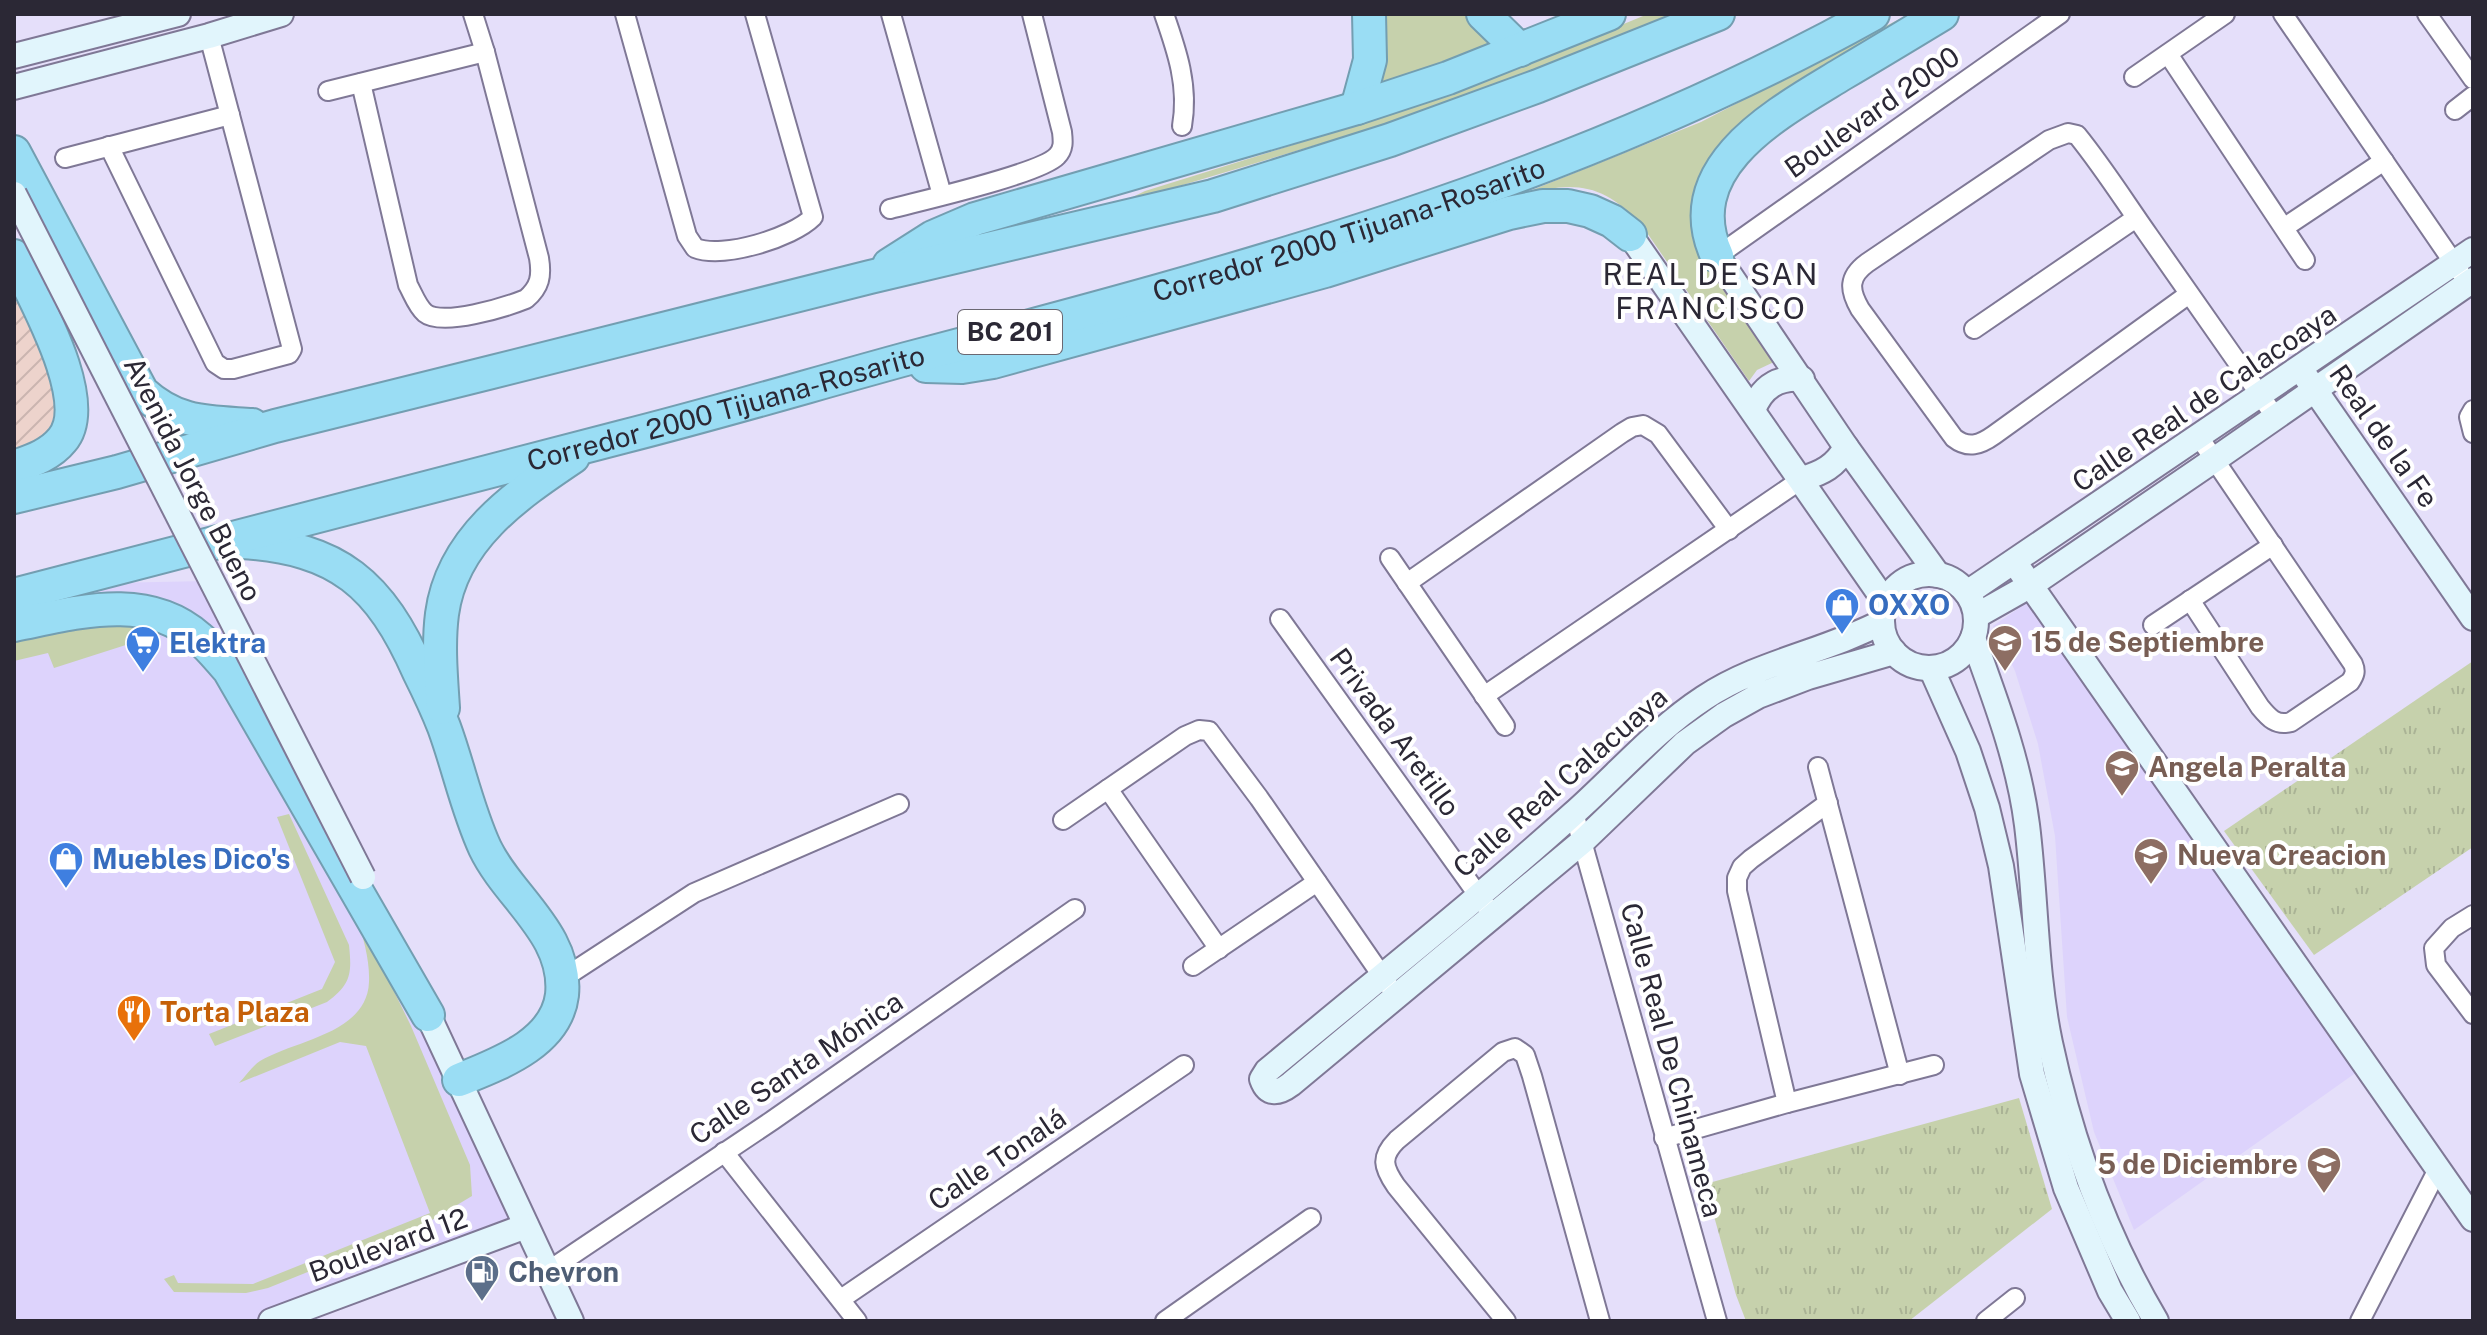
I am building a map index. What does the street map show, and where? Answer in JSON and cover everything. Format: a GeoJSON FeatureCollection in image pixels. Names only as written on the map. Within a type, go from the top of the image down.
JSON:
{"type":"FeatureCollection","features":[{"type":"Feature","properties":{"kind":"highway"},"geometry":{"type":"LineString","coordinates":[[1357,108],[1370,60],[1369,14]]}},
{"type":"Feature","properties":{"kind":"highway"},"geometry":{"type":"LineString","coordinates":[[1483,14],[1520,50]]}},
{"type":"Feature","properties":{"kind":"highway"},"geometry":{"type":"LineString","coordinates":[[870,277],[933,237],[975,219],[1357,108],[1520,50],[1609,14]]}},
{"type":"Feature","properties":{"kind":"highway"},"geometry":{"type":"LineString","coordinates":[[14,505],[275,426],[870,277],[1213,196],[1292,173],[1538,86],[1718,14]]}},
{"type":"Feature","properties":{"kind":"highway","name":"Corredor 2000 Tijuana-Rosarito"},"geometry":{"type":"LineString","coordinates":[[14,592],[592,445],[1160,291],[1317,245],[1551,165],[1743,83],[1873,14]]}},
{"type":"Feature","properties":{"kind":"highway"},"geometry":{"type":"LineString","coordinates":[[1717,256],[1707,223],[1712,190],[1731,155],[1748,137],[1809,94],[1942,14]]}},
{"type":"Feature","properties":{"kind":"highway"},"geometry":{"type":"LineString","coordinates":[[14,152],[142,392],[156,405],[176,416],[195,421],[275,426]]}},
{"type":"Feature","properties":{"kind":"highway"},"geometry":{"type":"LineString","coordinates":[[895,362],[930,367],[962,367],[993,362],[1325,271],[1509,213],[1543,206],[1568,206],[1590,211],[1612,221],[1630,235]]}},
{"type":"Feature","properties":{"kind":"highway"},"geometry":{"type":"LineString","coordinates":[[14,256],[66,373],[71,399],[71,422],[63,440],[42,456],[14,467]]}},
{"type":"Feature","properties":{"kind":"highway"},"geometry":{"type":"LineString","coordinates":[[444,727],[440,648],[442,610],[460,560],[484,524],[532,485],[592,445]]}},
{"type":"Feature","properties":{"kind":"highway"},"geometry":{"type":"LineString","coordinates":[[14,497],[117,472]]}},
{"type":"Feature","properties":{"kind":"highway"},"geometry":{"type":"LineString","coordinates":[[220,540],[269,543],[311,553],[340,566],[369,589],[394,621],[444,727],[463,792],[484,846],[498,872],[549,936],[560,960],[562,997],[555,1020],[543,1033],[501,1062],[459,1080]]}},
{"type":"Feature","properties":{"kind":"highway"},"geometry":{"type":"LineString","coordinates":[[14,625],[113,608],[160,613],[198,637],[229,670],[428,1015]]}},
{"type":"Feature","properties":{"kind":"street"},"geometry":{"type":"LineString","coordinates":[[14,56],[178,14]]}},
{"type":"Feature","properties":{"kind":"street"},"geometry":{"type":"LineString","coordinates":[[14,87],[281,14]]}},
{"type":"Feature","properties":{"kind":"street"},"geometry":{"type":"LineString","coordinates":[[361,83],[408,285],[421,309],[428,316],[453,318],[516,303],[532,294],[541,273],[473,14]]}},
{"type":"Feature","properties":{"kind":"street"},"geometry":{"type":"LineString","coordinates":[[625,14],[687,236],[695,248],[713,252],[790,234],[813,217],[755,14]]}},
{"type":"Feature","properties":{"kind":"street"},"geometry":{"type":"LineString","coordinates":[[891,14],[942,195]]}},
{"type":"Feature","properties":{"kind":"street"},"geometry":{"type":"LineString","coordinates":[[890,209],[1023,173],[1057,156],[1063,144],[1032,14]]}},
{"type":"Feature","properties":{"kind":"street"},"geometry":{"type":"LineString","coordinates":[[1164,14],[1177,50],[1184,85],[1186,103],[1182,126]]}},
{"type":"Feature","properties":{"kind":"street","name":"Boulevard 2000"},"geometry":{"type":"LineString","coordinates":[[1717,256],[2060,14]]}},
{"type":"Feature","properties":{"kind":"street"},"geometry":{"type":"LineString","coordinates":[[2134,77],[2225,14]]}},
{"type":"Feature","properties":{"kind":"street"},"geometry":{"type":"LineString","coordinates":[[2283,14],[2384,161],[2463,256],[2470,282]]}},
{"type":"Feature","properties":{"kind":"street"},"geometry":{"type":"LineString","coordinates":[[2427,14],[2473,79]]}},
{"type":"Feature","properties":{"kind":"street"},"geometry":{"type":"LineString","coordinates":[[109,146],[215,363],[224,369],[233,369],[289,354],[292,349],[209,36]]}},
{"type":"Feature","properties":{"kind":"street"},"geometry":{"type":"LineString","coordinates":[[328,91],[485,52]]}},
{"type":"Feature","properties":{"kind":"street"},"geometry":{"type":"LineString","coordinates":[[2168,54],[2305,260]]}},
{"type":"Feature","properties":{"kind":"street"},"geometry":{"type":"LineString","coordinates":[[2455,110],[2473,96]]}},
{"type":"Feature","properties":{"kind":"street"},"geometry":{"type":"LineString","coordinates":[[65,158],[230,115]]}},
{"type":"Feature","properties":{"kind":"street"},"geometry":{"type":"LineString","coordinates":[[2189,294],[1986,441],[1966,445],[1954,438],[1860,309],[1852,294],[1851,281],[1857,270],[2049,140],[2068,133],[2077,135],[2136,218],[2276,418]]}},
{"type":"Feature","properties":{"kind":"street"},"geometry":{"type":"LineString","coordinates":[[2285,227],[2384,161]]}},
{"type":"Feature","properties":{"kind":"street","name":"Avenida Jorge Bueno"},"geometry":{"type":"LineString","coordinates":[[14,194],[363,877],[571,1321]]}},
{"type":"Feature","properties":{"kind":"street"},"geometry":{"type":"LineString","coordinates":[[1974,329],[2136,218]]}},
{"type":"Feature","properties":{"kind":"street"},"geometry":{"type":"LineString","coordinates":[[1630,235],[1802,479],[1884,612]]}},
{"type":"Feature","properties":{"kind":"street"},"geometry":{"type":"LineString","coordinates":[[1717,256],[1846,447],[1938,575]]}},
{"type":"Feature","properties":{"kind":"street","name":"Calle Real de Calacoaya"},"geometry":{"type":"LineString","coordinates":[[1972,616],[2015,563],[2463,256]]}},
{"type":"Feature","properties":{"kind":"street","name":"Calle Real de Calacoaya"},"geometry":{"type":"LineString","coordinates":[[1972,616],[2031,585],[2470,282]]}},
{"type":"Feature","properties":{"kind":"street","name":"Real de la Fe"},"geometry":{"type":"LineString","coordinates":[[2300,368],[2473,618]]}},
{"type":"Feature","properties":{"kind":"street"},"geometry":{"type":"LineString","coordinates":[[1753,410],[1765,388],[1789,378],[1802,379]]}},
{"type":"Feature","properties":{"kind":"street"},"geometry":{"type":"LineString","coordinates":[[2473,410],[2469,417],[2473,433]]}},
{"type":"Feature","properties":{"kind":"street"},"geometry":{"type":"LineString","coordinates":[[1407,583],[1622,433],[1643,425],[1658,434],[1729,530]]}},
{"type":"Feature","properties":{"kind":"street"},"geometry":{"type":"LineString","coordinates":[[2190,600],[2260,707],[2274,722],[2291,722],[2350,682],[2356,670],[2199,437]]}},
{"type":"Feature","properties":{"kind":"street"},"geometry":{"type":"LineString","coordinates":[[1484,696],[1802,479],[1831,467],[1846,447]]}},
{"type":"Feature","properties":{"kind":"street"},"geometry":{"type":"LineString","coordinates":[[2153,625],[2273,545]]}},
{"type":"Feature","properties":{"kind":"street"},"geometry":{"type":"LineString","coordinates":[[1390,558],[1505,726]]}},
{"type":"Feature","properties":{"kind":"street"},"geometry":{"type":"LineString","coordinates":[[2015,563],[2473,1219]]}},
{"type":"Feature","properties":{"kind":"street"},"geometry":{"type":"LineString","coordinates":[[1972,616],[1966,650],[1957,660],[1931,668],[1918,667],[1905,661],[1885,638],[1884,612],[1895,589],[1907,580],[1922,575],[1938,575],[1954,582],[1972,616],[2017,773],[2027,823],[2050,1040],[2072,1132],[2096,1200],[2128,1274],[2156,1321]]}},
{"type":"Feature","properties":{"kind":"street","name":"Calle Real Calacuaya"},"geometry":{"type":"LineString","coordinates":[[1884,612],[1838,643],[1748,674],[1707,696],[1668,723],[1574,813],[1267,1071],[1262,1079],[1266,1087],[1270,1091],[1284,1089],[1583,841],[1685,743],[1724,715],[1758,696],[1808,677],[1894,652]]}},
{"type":"Feature","properties":{"kind":"street","name":"Privada Aretillo"},"geometry":{"type":"LineString","coordinates":[[1280,619],[1493,916]]}},
{"type":"Feature","properties":{"kind":"street"},"geometry":{"type":"LineString","coordinates":[[1931,668],[1968,751],[1987,808],[2001,866],[2032,1074],[2062,1174],[2110,1291],[2128,1321]]}},
{"type":"Feature","properties":{"kind":"street"},"geometry":{"type":"LineString","coordinates":[[1063,820],[1185,736],[1199,730],[1209,731],[1396,997]]}},
{"type":"Feature","properties":{"kind":"street"},"geometry":{"type":"LineString","coordinates":[[1818,767],[1900,1075]]}},
{"type":"Feature","properties":{"kind":"street"},"geometry":{"type":"LineString","coordinates":[[1108,789],[1219,949]]}},
{"type":"Feature","properties":{"kind":"street"},"geometry":{"type":"LineString","coordinates":[[1787,1103],[1742,919],[1737,878],[1742,867],[1751,859],[1828,803]]}},
{"type":"Feature","properties":{"kind":"street"},"geometry":{"type":"LineString","coordinates":[[562,979],[694,893],[899,804]]}},
{"type":"Feature","properties":{"kind":"street","name":"Calle Real De Chinameca"},"geometry":{"type":"LineString","coordinates":[[1574,813],[1717,1321]]}},
{"type":"Feature","properties":{"kind":"street"},"geometry":{"type":"LineString","coordinates":[[1193,966],[1317,882]]}},
{"type":"Feature","properties":{"kind":"street","name":"Calle Santa Mónica"},"geometry":{"type":"LineString","coordinates":[[548,1271],[1075,909]]}},
{"type":"Feature","properties":{"kind":"street"},"geometry":{"type":"LineString","coordinates":[[2473,915],[2452,928],[2434,948],[2436,965],[2473,1014]]}},
{"type":"Feature","properties":{"kind":"street"},"geometry":{"type":"LineString","coordinates":[[1506,1321],[1396,1186],[1385,1168],[1384,1160],[1385,1154],[1397,1140],[1503,1052],[1515,1048],[1525,1055],[1529,1067],[1600,1321]]}},
{"type":"Feature","properties":{"kind":"street","name":"Calle Tonalá"},"geometry":{"type":"LineString","coordinates":[[841,1299],[1184,1065]]}},
{"type":"Feature","properties":{"kind":"street"},"geometry":{"type":"LineString","coordinates":[[1664,1138],[1934,1065]]}},
{"type":"Feature","properties":{"kind":"street"},"geometry":{"type":"LineString","coordinates":[[724,1152],[857,1321]]}},
{"type":"Feature","properties":{"kind":"street"},"geometry":{"type":"LineString","coordinates":[[2360,1321],[2438,1169]]}},
{"type":"Feature","properties":{"kind":"street"},"geometry":{"type":"LineString","coordinates":[[1165,1321],[1311,1218]]}},
{"type":"Feature","properties":{"kind":"street","name":"Boulevard 12"},"geometry":{"type":"LineString","coordinates":[[271,1321],[526,1226]]}},
{"type":"Feature","properties":{"kind":"street"},"geometry":{"type":"LineString","coordinates":[[1986,1321],[2015,1298]]}},
{"type":"Feature","properties":{"kind":"shaded area"},"geometry":{"type":"Polygon","coordinates":[[[14,287],[55,359],[64,426],[14,469],[14,287]]]}},
{"type":"Feature","properties":{"kind":"shaded area"},"geometry":{"type":"Polygon","coordinates":[[[207,581],[542,1227],[293,1321],[14,1321],[14,597],[60,584],[207,581]]]}},
{"type":"Feature","properties":{"kind":"shaded area","name":"Nueva Creacion"},"geometry":{"type":"Polygon","coordinates":[[[2035,597],[2371,1062],[2134,1230],[2094,1132],[2067,1017],[2055,836],[2038,744],[2015,671],[1993,626],[2035,597]]]}},
{"type":"Feature","properties":{"kind":"green space"},"geometry":{"type":"Polygon","coordinates":[[[1383,14],[1469,14],[1497,46],[1369,92],[1385,64],[1387,36],[1383,14]]]}},
{"type":"Feature","properties":{"kind":"green space"},"geometry":{"type":"Polygon","coordinates":[[[1648,14],[1679,14],[1550,68],[1413,116],[1116,205],[1145,191],[1360,124],[1536,60],[1648,14]]]}},
{"type":"Feature","properties":{"kind":"green space"},"geometry":{"type":"Polygon","coordinates":[[[1909,14],[1922,14],[1718,152],[1697,187],[1691,224],[1697,252],[1774,362],[1757,370],[1749,381],[1643,227],[1628,211],[1598,192],[1583,188],[1551,189],[1512,198],[1701,122],[1909,14]]]}},
{"type":"Feature","properties":{"kind":"green space"},"geometry":{"type":"Polygon","coordinates":[[[95,623],[125,623],[134,629],[132,643],[54,668],[48,653],[14,661],[14,641],[95,623]]]}},
{"type":"Feature","properties":{"kind":"green space"},"geometry":{"type":"Polygon","coordinates":[[[2473,661],[2473,847],[2314,955],[2224,831],[2473,661]]]}},
{"type":"Feature","properties":{"kind":"green space"},"geometry":{"type":"Polygon","coordinates":[[[289,814],[349,945],[348,978],[341,990],[327,1002],[215,1046],[209,1034],[322,989],[335,962],[277,817],[289,814]]]}},
{"type":"Feature","properties":{"kind":"green space"},"geometry":{"type":"Polygon","coordinates":[[[357,916],[411,1026],[470,1165],[472,1196],[422,1226],[268,1288],[246,1293],[174,1292],[164,1279],[174,1275],[178,1283],[253,1284],[430,1213],[366,1046],[340,1042],[239,1083],[260,1061],[327,1033],[356,1013],[365,999],[369,982],[367,957],[357,916]]]}},
{"type":"Feature","properties":{"kind":"green space"},"geometry":{"type":"Polygon","coordinates":[[[2019,1098],[2052,1209],[1909,1321],[1746,1321],[1705,1184],[2019,1098]]]}},
{"type":"Feature","properties":{"kind":"place","name":"OXXO"},"geometry":{"type":"Point","coordinates":[1842,636]}},
{"type":"Feature","properties":{"kind":"place","name":"15 de Septiembre"},"geometry":{"type":"Point","coordinates":[2005,673]}},
{"type":"Feature","properties":{"kind":"place","name":"Elektra"},"geometry":{"type":"Point","coordinates":[143,674]}},
{"type":"Feature","properties":{"kind":"place","name":"Angela Peralta"},"geometry":{"type":"Point","coordinates":[2122,798]}},
{"type":"Feature","properties":{"kind":"place","name":"Nueva Creacion"},"geometry":{"type":"Point","coordinates":[2151,886]}},
{"type":"Feature","properties":{"kind":"place","name":"Muebles Dico's"},"geometry":{"type":"Point","coordinates":[66,890]}},
{"type":"Feature","properties":{"kind":"place","name":"Torta Plaza"},"geometry":{"type":"Point","coordinates":[134,1043]}},
{"type":"Feature","properties":{"kind":"place","name":"5 de Diciembre"},"geometry":{"type":"Point","coordinates":[2324,1195]}},
{"type":"Feature","properties":{"kind":"place","name":"Chevron"},"geometry":{"type":"Point","coordinates":[482,1303]}},
{"type":"Feature","properties":{"kind":"district","name":"REAL DE SAN FRANCISCO"},"geometry":{"type":"Point","coordinates":[1711,292]}}]}
